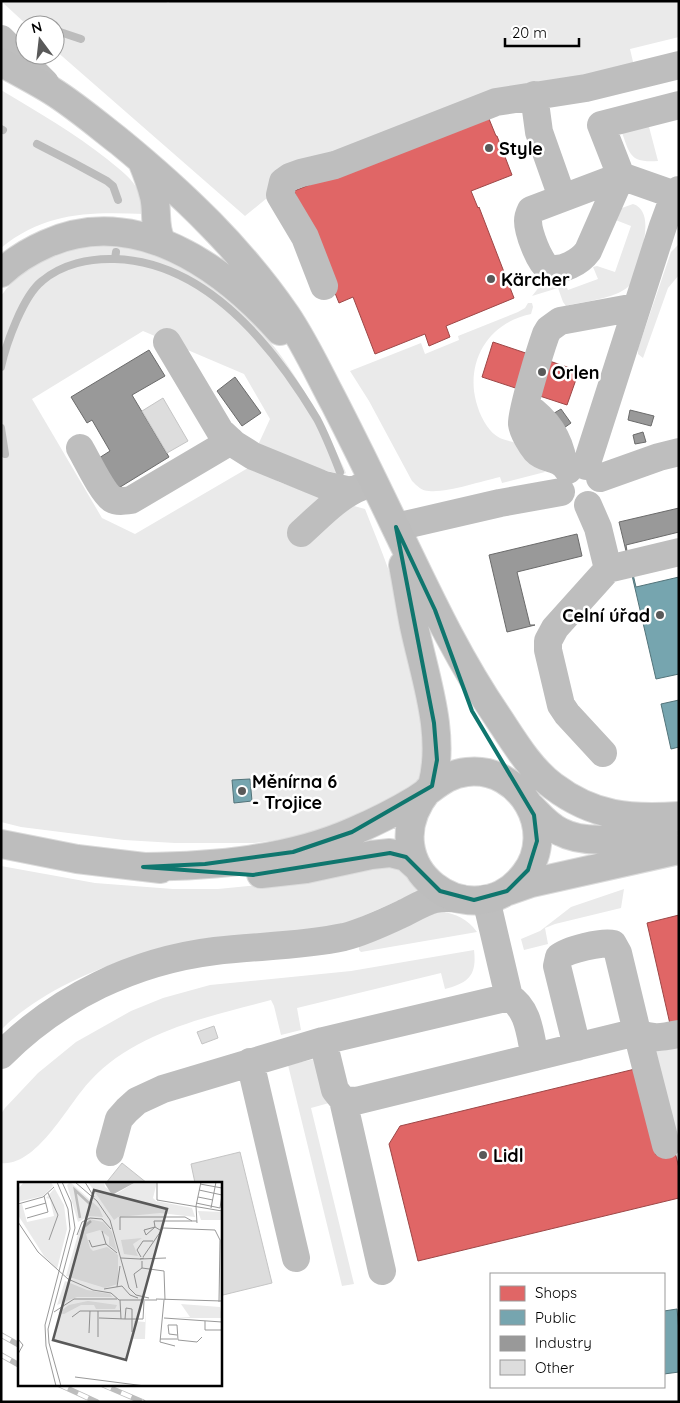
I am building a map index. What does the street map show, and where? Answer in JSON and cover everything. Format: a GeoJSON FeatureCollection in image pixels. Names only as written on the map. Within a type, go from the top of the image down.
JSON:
{"type":"FeatureCollection","features":[{"type":"Feature","properties":{"kind":"main road"},"geometry":{"type":"LineString","coordinates":[[1,62],[53,91],[92,119],[142,160],[210,224],[263,284],[298,334],[351,435],[363,486],[396,527],[435,610],[480,692],[531,764],[547,782],[582,804],[606,813],[632,818],[679,816]]}},
{"type":"Feature","properties":{"kind":"main road"},"geometry":{"type":"LineString","coordinates":[[142,160],[150,178],[155,198],[158,236],[163,243]]}},
{"type":"Feature","properties":{"kind":"main road"},"geometry":{"type":"LineString","coordinates":[[1,273],[14,262],[36,249],[56,240],[78,234],[100,231],[122,232],[163,243],[202,262],[220,274],[272,322],[304,359],[351,435]]}},
{"type":"Feature","properties":{"kind":"main road"},"geometry":{"type":"LineString","coordinates":[[396,527],[414,625],[428,684],[437,760],[430,788],[414,810],[409,832],[409,844],[416,866]]}},
{"type":"Feature","properties":{"kind":"main road"},"geometry":{"type":"LineString","coordinates":[[1,844],[78,859],[143,867],[253,875],[306,869],[371,855],[390,853],[406,858],[440,891],[482,898],[507,891],[522,878],[532,861],[536,851],[538,832],[536,821],[530,805],[469,705],[452,666],[435,610]]}},
{"type":"Feature","properties":{"kind":"main road"},"geometry":{"type":"LineString","coordinates":[[143,867],[232,861],[293,852],[352,832],[406,805],[447,777],[458,773],[481,772],[504,779],[522,793],[530,805],[555,829],[580,838],[624,838],[679,826]]}},
{"type":"Feature","properties":{"kind":"main road"},"geometry":{"type":"LineString","coordinates":[[482,898],[532,883],[679,850]]}},
{"type":"Feature","properties":{"kind":"street"},"geometry":{"type":"LineString","coordinates":[[1,39],[53,91]]}},
{"type":"Feature","properties":{"kind":"street"},"geometry":{"type":"LineString","coordinates":[[324,286],[305,237],[280,195],[282,182],[290,177],[336,165],[496,102],[586,88],[679,66]]}},
{"type":"Feature","properties":{"kind":"street"},"geometry":{"type":"LineString","coordinates":[[576,474],[636,307],[671,225],[677,192],[621,176],[538,206],[531,210],[528,215],[529,230],[545,266],[552,269],[561,268],[583,258],[588,251],[621,176],[586,88]]}},
{"type":"Feature","properties":{"kind":"street"},"geometry":{"type":"LineString","coordinates":[[534,95],[539,132],[562,197]]}},
{"type":"Feature","properties":{"kind":"street"},"geometry":{"type":"LineString","coordinates":[[601,125],[679,105]]}},
{"type":"Feature","properties":{"kind":"street"},"geometry":{"type":"LineString","coordinates":[[608,569],[598,528],[588,505],[593,503],[600,494],[602,483],[576,474],[557,440],[540,416],[526,406],[544,340],[549,329],[560,321],[636,307]]}},
{"type":"Feature","properties":{"kind":"street"},"geometry":{"type":"LineString","coordinates":[[167,342],[220,431],[231,441],[253,456],[324,485],[363,486]]}},
{"type":"Feature","properties":{"kind":"street"},"geometry":{"type":"LineString","coordinates":[[80,448],[105,491],[112,499],[121,502],[131,500],[231,441]]}},
{"type":"Feature","properties":{"kind":"street"},"geometry":{"type":"LineString","coordinates":[[396,527],[500,503],[576,474],[679,452]]}},
{"type":"Feature","properties":{"kind":"street"},"geometry":{"type":"LineString","coordinates":[[301,533],[340,498],[363,486]]}},
{"type":"Feature","properties":{"kind":"street"},"geometry":{"type":"LineString","coordinates":[[603,752],[567,714],[561,705],[548,650],[548,641],[556,628],[608,569],[679,552]]}},
{"type":"Feature","properties":{"kind":"street"},"geometry":{"type":"LineString","coordinates":[[1,1055],[56,1009],[85,992],[140,969],[190,955],[345,936],[387,921],[426,902],[447,898],[482,898],[509,997],[516,1002],[525,1016],[535,1057]]}},
{"type":"Feature","properties":{"kind":"street"},"geometry":{"type":"LineString","coordinates":[[577,1047],[557,961],[559,956],[566,952],[604,943],[613,944],[616,948],[666,1145]]}},
{"type":"Feature","properties":{"kind":"street"},"geometry":{"type":"LineString","coordinates":[[110,1152],[119,1119],[136,1101],[163,1089],[324,1041],[509,997]]}},
{"type":"Feature","properties":{"kind":"street"},"geometry":{"type":"LineString","coordinates":[[343,1100],[356,1101],[637,1032],[650,1038],[679,1034]]}},
{"type":"Feature","properties":{"kind":"street"},"geometry":{"type":"LineString","coordinates":[[324,1041],[335,1090],[343,1100],[382,1271]]}},
{"type":"Feature","properties":{"kind":"street"},"geometry":{"type":"LineString","coordinates":[[250,1062],[296,1258]]}},
{"type":"Feature","properties":{"kind":"highlighted area"},"geometry":{"type":"Polygon","coordinates":[[[396,527],[435,610],[472,711],[534,815],[537,841],[528,870],[507,891],[474,900],[440,891],[406,857],[390,853],[253,875],[143,867],[205,864],[293,852],[352,832],[432,786],[437,760],[434,723],[396,527]]]}},
{"type":"Feature","properties":{"kind":"shaded area"},"geometry":{"type":"Polygon","coordinates":[[[1,1],[164,1],[168,3],[172,1],[679,1],[679,37],[630,49],[634,66],[268,187],[267,198],[245,216],[65,59],[65,15],[16,15],[1,1]]]}},
{"type":"Feature","properties":{"kind":"shaded area"},"geometry":{"type":"Polygon","coordinates":[[[1,90],[69,132],[122,171],[136,187],[142,200],[145,214],[88,214],[52,220],[18,236],[1,248],[1,90]]]}},
{"type":"Feature","properties":{"kind":"shaded area"},"geometry":{"type":"Polygon","coordinates":[[[648,123],[658,161],[641,160],[632,155],[621,130],[648,123]]]}},
{"type":"Feature","properties":{"kind":"shaded area"},"geometry":{"type":"Polygon","coordinates":[[[633,204],[641,209],[645,228],[641,253],[631,284],[626,289],[611,296],[566,306],[558,288],[532,296],[540,286],[562,277],[568,290],[598,279],[593,267],[597,266],[615,272],[631,226],[613,219],[622,208],[633,204]]]}},
{"type":"Feature","properties":{"kind":"shaded area"},"geometry":{"type":"Polygon","coordinates":[[[679,244],[679,275],[668,288],[643,358],[638,354],[638,349],[671,252],[679,244]]]}},
{"type":"Feature","properties":{"kind":"shaded area"},"geometry":{"type":"Polygon","coordinates":[[[86,246],[129,247],[157,255],[191,272],[218,290],[263,333],[282,358],[316,411],[346,473],[343,475],[312,467],[258,445],[270,419],[244,374],[143,331],[32,399],[102,518],[135,534],[248,468],[250,463],[279,482],[321,497],[365,509],[390,574],[405,623],[428,761],[420,780],[396,798],[362,816],[304,835],[254,843],[175,843],[124,840],[21,827],[1,822],[1,296],[28,269],[50,257],[86,246]]]}},
{"type":"Feature","properties":{"kind":"shaded area"},"geometry":{"type":"Polygon","coordinates":[[[528,303],[532,303],[531,314],[517,318],[495,332],[480,352],[474,377],[474,391],[479,412],[490,430],[502,439],[527,448],[536,457],[545,472],[502,483],[500,477],[445,490],[426,491],[422,489],[412,481],[369,401],[350,371],[421,343],[425,354],[459,340],[458,336],[518,312],[525,308],[528,303]]]}},
{"type":"Feature","properties":{"kind":"shaded area"},"geometry":{"type":"Polygon","coordinates":[[[386,865],[404,871],[422,890],[336,928],[130,958],[61,987],[29,1007],[1,1030],[1,866],[95,883],[173,889],[218,889],[280,883],[386,865]]]}},
{"type":"Feature","properties":{"kind":"shaded area"},"geometry":{"type":"Polygon","coordinates":[[[624,889],[621,908],[545,928],[548,944],[524,950],[521,939],[540,931],[571,907],[624,889]]]}},
{"type":"Feature","properties":{"kind":"shaded area"},"geometry":{"type":"Polygon","coordinates":[[[440,911],[461,918],[477,932],[361,952],[359,950],[359,944],[440,911]]]}},
{"type":"Feature","properties":{"kind":"shaded area"},"geometry":{"type":"Polygon","coordinates":[[[474,950],[474,966],[470,977],[460,984],[445,989],[441,973],[297,1008],[301,1030],[281,1035],[271,1000],[198,1020],[151,1038],[108,1064],[81,1091],[51,1132],[27,1155],[14,1162],[1,1163],[1,1114],[5,1108],[38,1073],[76,1042],[131,1011],[163,998],[210,985],[351,971],[474,950]]]}},
{"type":"Feature","properties":{"kind":"shaded area"},"geometry":{"type":"Polygon","coordinates":[[[679,1046],[679,1149],[655,1051],[679,1046]]]}},
{"type":"Feature","properties":{"kind":"shaded area"},"geometry":{"type":"Polygon","coordinates":[[[319,1058],[329,1103],[311,1108],[354,1284],[342,1286],[288,1065],[319,1058]]]}},
{"type":"Feature","properties":{"kind":"building: Shops"},"geometry":{"type":"Polygon","coordinates":[[[487,114],[512,175],[471,191],[514,298],[446,326],[450,337],[429,346],[425,334],[375,354],[353,297],[339,303],[294,191],[487,114]]]}},
{"type":"Feature","properties":{"kind":"building: Shops"},"geometry":{"type":"Polygon","coordinates":[[[493,342],[579,371],[567,405],[482,377],[493,342]]]}},
{"type":"Feature","properties":{"kind":"building: Shops"},"geometry":{"type":"Polygon","coordinates":[[[679,915],[679,1022],[670,1024],[647,923],[679,915]]]}},
{"type":"Feature","properties":{"kind":"building: Shops"},"geometry":{"type":"Polygon","coordinates":[[[635,1069],[656,1155],[675,1152],[679,1168],[679,1198],[418,1261],[389,1144],[400,1126],[635,1069]]]}},
{"type":"Feature","properties":{"kind":"building: Public","name":"Celní úřad"},"geometry":{"type":"Polygon","coordinates":[[[632,570],[636,587],[679,577],[679,674],[656,679],[632,570]]]}},
{"type":"Feature","properties":{"kind":"building: Public"},"geometry":{"type":"Polygon","coordinates":[[[679,700],[679,747],[671,749],[661,704],[679,700]]]}},
{"type":"Feature","properties":{"kind":"building: Public","name":"Měnírna 6 - Trojice"},"geometry":{"type":"Polygon","coordinates":[[[250,779],[252,801],[234,803],[232,780],[250,779]]]}},
{"type":"Feature","properties":{"kind":"building: Public"},"geometry":{"type":"Polygon","coordinates":[[[677,1309],[679,1372],[665,1374],[665,1311],[677,1309]]]}},
{"type":"Feature","properties":{"kind":"building: Industry"},"geometry":{"type":"Polygon","coordinates":[[[149,350],[165,376],[132,395],[169,457],[117,489],[99,458],[110,451],[92,420],[87,423],[71,397],[149,350]]]}},
{"type":"Feature","properties":{"kind":"building: Industry"},"geometry":{"type":"Polygon","coordinates":[[[235,377],[261,413],[242,426],[217,391],[235,377]]]}},
{"type":"Feature","properties":{"kind":"building: Industry"},"geometry":{"type":"Polygon","coordinates":[[[561,409],[571,423],[561,430],[551,415],[561,409]]]}},
{"type":"Feature","properties":{"kind":"building: Industry"},"geometry":{"type":"Polygon","coordinates":[[[630,410],[654,416],[651,426],[628,420],[630,410]]]}},
{"type":"Feature","properties":{"kind":"building: Industry"},"geometry":{"type":"Polygon","coordinates":[[[643,432],[646,442],[635,444],[633,435],[643,432]]]}},
{"type":"Feature","properties":{"kind":"building: Industry"},"geometry":{"type":"Polygon","coordinates":[[[679,508],[679,532],[626,545],[626,551],[619,522],[679,508]]]}},
{"type":"Feature","properties":{"kind":"building: Industry"},"geometry":{"type":"Polygon","coordinates":[[[577,534],[582,556],[517,572],[530,625],[535,625],[507,632],[489,555],[577,534]]]}},
{"type":"Feature","properties":{"kind":"building: Other"},"geometry":{"type":"Polygon","coordinates":[[[163,398],[188,441],[167,453],[142,411],[163,398]]]}},
{"type":"Feature","properties":{"kind":"building: Other"},"geometry":{"type":"Polygon","coordinates":[[[214,1026],[218,1038],[202,1044],[197,1032],[214,1026]]]}},
{"type":"Feature","properties":{"kind":"building: Other"},"geometry":{"type":"Polygon","coordinates":[[[240,1152],[272,1283],[223,1295],[221,1288],[221,1182],[195,1182],[191,1164],[240,1152]]]}},
{"type":"Feature","properties":{"kind":"building: Other"},"geometry":{"type":"Polygon","coordinates":[[[122,1163],[146,1182],[107,1182],[122,1163]]]}},
{"type":"Feature","properties":{"kind":"waterway"},"geometry":{"type":"LineString","coordinates":[[65,34],[81,39]]}},
{"type":"Feature","properties":{"kind":"waterway"},"geometry":{"type":"LineString","coordinates":[[37,144],[107,181],[113,186],[118,200]]}},
{"type":"Feature","properties":{"kind":"waterway"},"geometry":{"type":"LineString","coordinates":[[1,367],[16,321],[35,288],[58,270],[86,261],[115,259],[116,252]]}},
{"type":"Feature","properties":{"kind":"waterway"},"geometry":{"type":"LineString","coordinates":[[115,259],[148,264],[179,275],[208,292],[234,313],[280,364],[300,392],[317,419],[340,472]]}},
{"type":"Feature","properties":{"kind":"waterway"},"geometry":{"type":"LineString","coordinates":[[1,428],[5,454]]}},
{"type":"Feature","properties":{"kind":"railway"},"geometry":{"type":"LineString","coordinates":[[1,1335],[18,1344]]}},
{"type":"Feature","properties":{"kind":"railway"},"geometry":{"type":"LineString","coordinates":[[1,1355],[18,1364]]}},
{"type":"Feature","properties":{"kind":"railway"},"geometry":{"type":"LineString","coordinates":[[62,1386],[97,1402]]}},
{"type":"Feature","properties":{"kind":"railway"},"geometry":{"type":"LineString","coordinates":[[106,1386],[143,1402]]}},
{"type":"Feature","properties":{"kind":"place","name":"Style"},"geometry":{"type":"Point","coordinates":[489,148]}},
{"type":"Feature","properties":{"kind":"place","name":"Kärcher"},"geometry":{"type":"Point","coordinates":[491,279]}},
{"type":"Feature","properties":{"kind":"place","name":"Orlen"},"geometry":{"type":"Point","coordinates":[542,372]}},
{"type":"Feature","properties":{"kind":"place","name":"Celní úřad"},"geometry":{"type":"Point","coordinates":[660,615]}},
{"type":"Feature","properties":{"kind":"place","name":"Měnírna 6 - Trojice"},"geometry":{"type":"Point","coordinates":[242,791]}},
{"type":"Feature","properties":{"kind":"place","name":"Lidl"},"geometry":{"type":"Point","coordinates":[483,1155]}}]}
